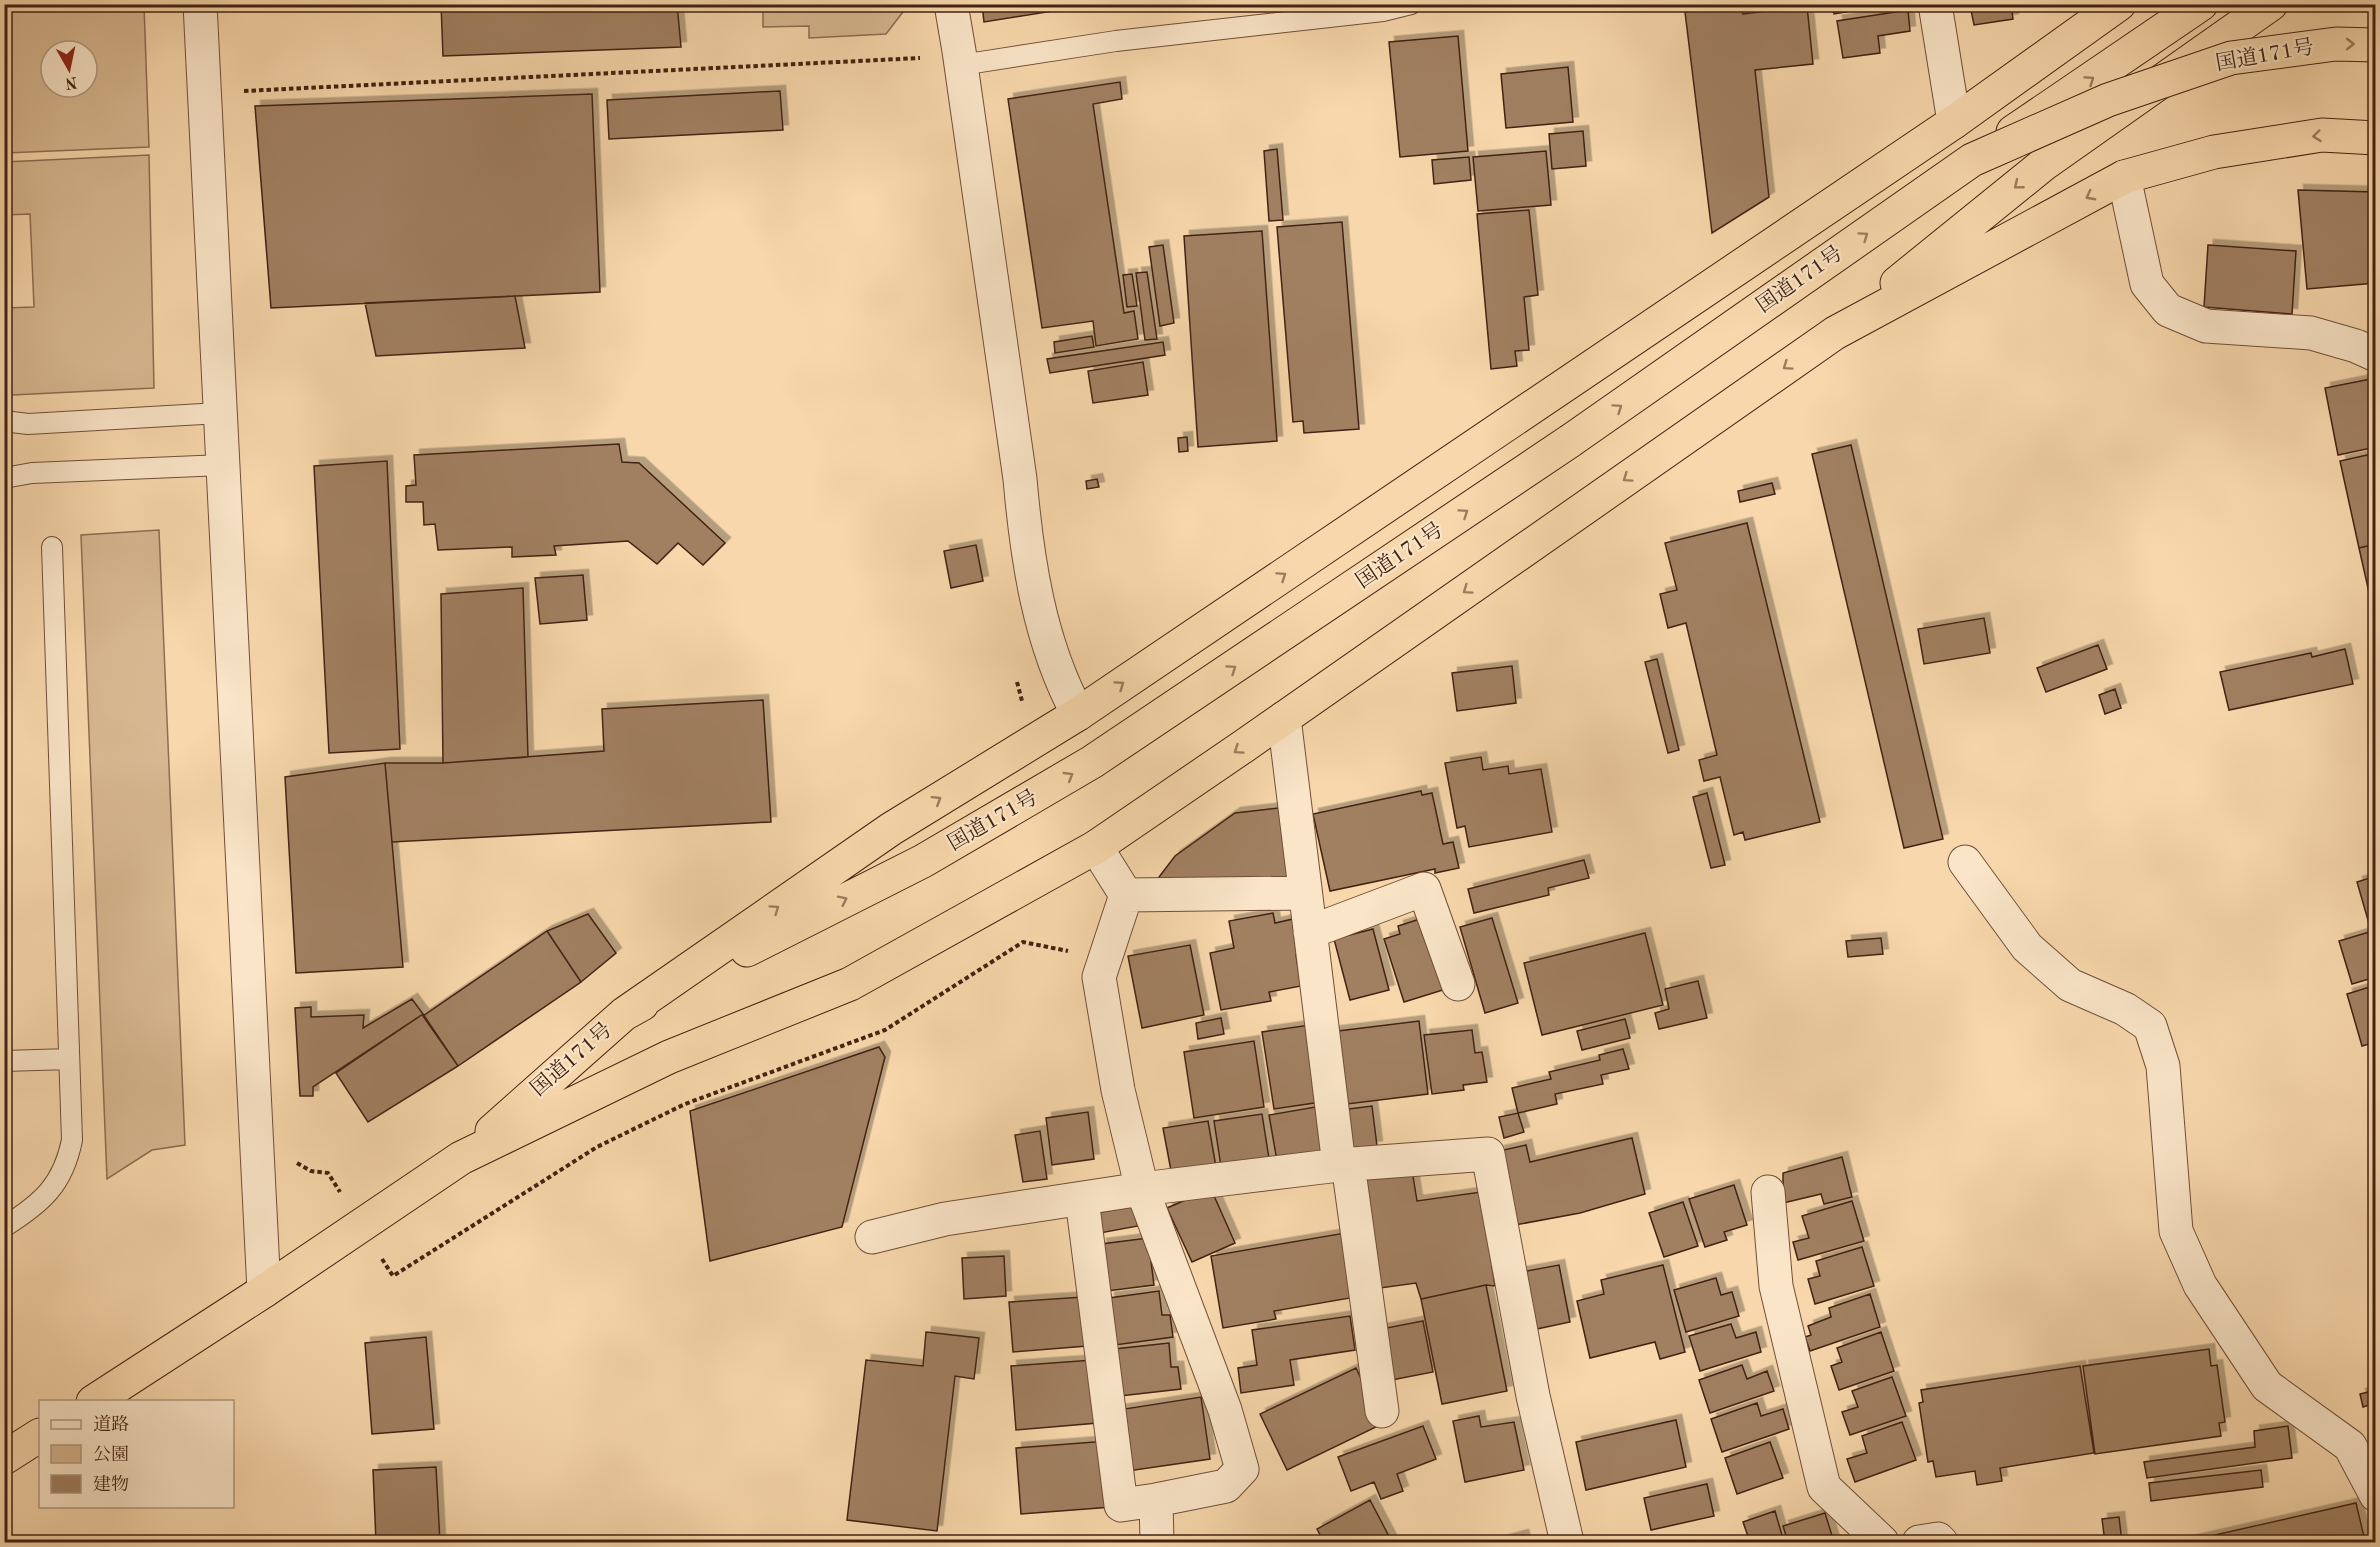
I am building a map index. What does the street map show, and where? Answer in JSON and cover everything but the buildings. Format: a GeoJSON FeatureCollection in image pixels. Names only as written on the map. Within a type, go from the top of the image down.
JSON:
{"type":"FeatureCollection","features":[{"type":"Feature","properties":{"kind":"highway"},"geometry":{"type":"LineString","coordinates":[[624,1014],[891,829],[1078,714],[1954,122],[2119,4]]}},
{"type":"Feature","properties":{"kind":"highway"},"geometry":{"type":"LineString","coordinates":[[1972,160],[2201,4]]}},
{"type":"Feature","properties":{"kind":"highway"},"geometry":{"type":"LineString","coordinates":[[1835,333],[2044,164],[2271,4]]}},
{"type":"Feature","properties":{"kind":"highway","name":"国道171号"},"geometry":{"type":"LineString","coordinates":[[95,1400],[264,1291],[461,1158],[624,1014],[923,861],[1064,779],[1570,441],[1972,160],[2108,100],[2230,58],[2336,44],[2376,45]]}},
{"type":"Feature","properties":{"kind":"highway","name":"国道171号"},"geometry":{"type":"LineString","coordinates":[[461,1158],[669,1057],[850,984],[1095,847],[1284,718],[1835,333],[2124,177],[2214,152],[2312,136],[2376,138]]}},
{"type":"Feature","properties":{"kind":"highway"},"geometry":{"type":"LineString","coordinates":[[4,1458],[39,1436]]}},
{"type":"Feature","properties":{"kind":"street"},"geometry":{"type":"LineString","coordinates":[[200,4],[264,1291]]}},
{"type":"Feature","properties":{"kind":"street"},"geometry":{"type":"LineString","coordinates":[[951,4],[1020,479],[1024,528],[1041,619],[1063,686],[1078,714]]}},
{"type":"Feature","properties":{"kind":"street"},"geometry":{"type":"LineString","coordinates":[[1935,4],[1954,122]]}},
{"type":"Feature","properties":{"kind":"street"},"geometry":{"type":"LineString","coordinates":[[2124,177],[2147,284],[2168,310],[2206,326],[2311,333],[2356,345],[2376,355]]}},
{"type":"Feature","properties":{"kind":"street"},"geometry":{"type":"LineString","coordinates":[[1284,718],[1310,932],[1382,1412]]}},
{"type":"Feature","properties":{"kind":"street"},"geometry":{"type":"LineString","coordinates":[[1095,847],[1126,895]]}},
{"type":"Feature","properties":{"kind":"street"},"geometry":{"type":"LineString","coordinates":[[1965,862],[2027,947],[2070,985],[2125,1009],[2150,1026],[2163,1066],[2176,1230],[2200,1285],[2267,1386],[2350,1446],[2376,1496]]}},
{"type":"Feature","properties":{"kind":"street"},"geometry":{"type":"LineString","coordinates":[[1310,932],[1424,889],[1458,984]]}},
{"type":"Feature","properties":{"kind":"street"},"geometry":{"type":"LineString","coordinates":[[1126,895],[1305,893]]}},
{"type":"Feature","properties":{"kind":"street"},"geometry":{"type":"LineString","coordinates":[[1082,1199],[1121,1505],[1226,1486],[1242,1469],[1225,1410],[1142,1189],[1118,1090],[1099,977],[1126,895]]}},
{"type":"Feature","properties":{"kind":"street"},"geometry":{"type":"LineString","coordinates":[[872,1237],[945,1219],[1142,1189],[1343,1164],[1488,1154],[1533,1396],[1567,1542]]}},
{"type":"Feature","properties":{"kind":"street"},"geometry":{"type":"LineString","coordinates":[[1768,1192],[1776,1286],[1824,1487],[1881,1542]]}},
{"type":"Feature","properties":{"kind":"street"},"geometry":{"type":"LineString","coordinates":[[1156,1500],[1157,1542]]}},
{"type":"Feature","properties":{"kind":"street"},"geometry":{"type":"LineString","coordinates":[[1919,1542],[1938,1539],[1941,1542]]}},
{"type":"Feature","properties":{"kind":"lane"},"geometry":{"type":"LineString","coordinates":[[960,58],[1383,11],[1412,4]]}},
{"type":"Feature","properties":{"kind":"lane"},"geometry":{"type":"LineString","coordinates":[[4,421],[28,424],[220,413]]}},
{"type":"Feature","properties":{"kind":"lane"},"geometry":{"type":"LineString","coordinates":[[4,478],[32,473],[223,465]]}},
{"type":"Feature","properties":{"kind":"lane"},"geometry":{"type":"LineString","coordinates":[[6,1223],[36,1205],[47,1195],[64,1169],[72,1140],[52,547]]}},
{"type":"Feature","properties":{"kind":"lane"},"geometry":{"type":"LineString","coordinates":[[4,1061],[69,1059]]}},
{"type":"Feature","properties":{"kind":"path"},"geometry":{"type":"LineString","coordinates":[[204,90],[243,91],[960,58]]}},
{"type":"Feature","properties":{"kind":"path"},"geometry":{"type":"LineString","coordinates":[[393,1276],[597,1147],[685,1104],[885,1030],[1023,942],[1062,950]]}},
{"type":"Feature","properties":{"kind":"path"},"geometry":{"type":"LineString","coordinates":[[292,1156],[296,1162],[310,1171],[328,1173]]}},
{"type":"Feature","properties":{"kind":"green space"},"geometry":{"type":"Polygon","coordinates":[[[4,5],[144,5],[149,147],[5,153],[4,5]]]}},
{"type":"Feature","properties":{"kind":"green space"},"geometry":{"type":"Polygon","coordinates":[[[763,5],[905,5],[906,8],[886,34],[809,38],[809,26],[763,27],[763,5]]]}},
{"type":"Feature","properties":{"kind":"green space"},"geometry":{"type":"Polygon","coordinates":[[[149,155],[154,388],[12,395],[5,393],[5,308],[34,307],[30,214],[5,215],[5,162],[149,155]]]}},
{"type":"Feature","properties":{"kind":"green space"},"geometry":{"type":"Polygon","coordinates":[[[159,530],[185,1145],[152,1150],[107,1179],[81,535],[159,530]]]}}]}
